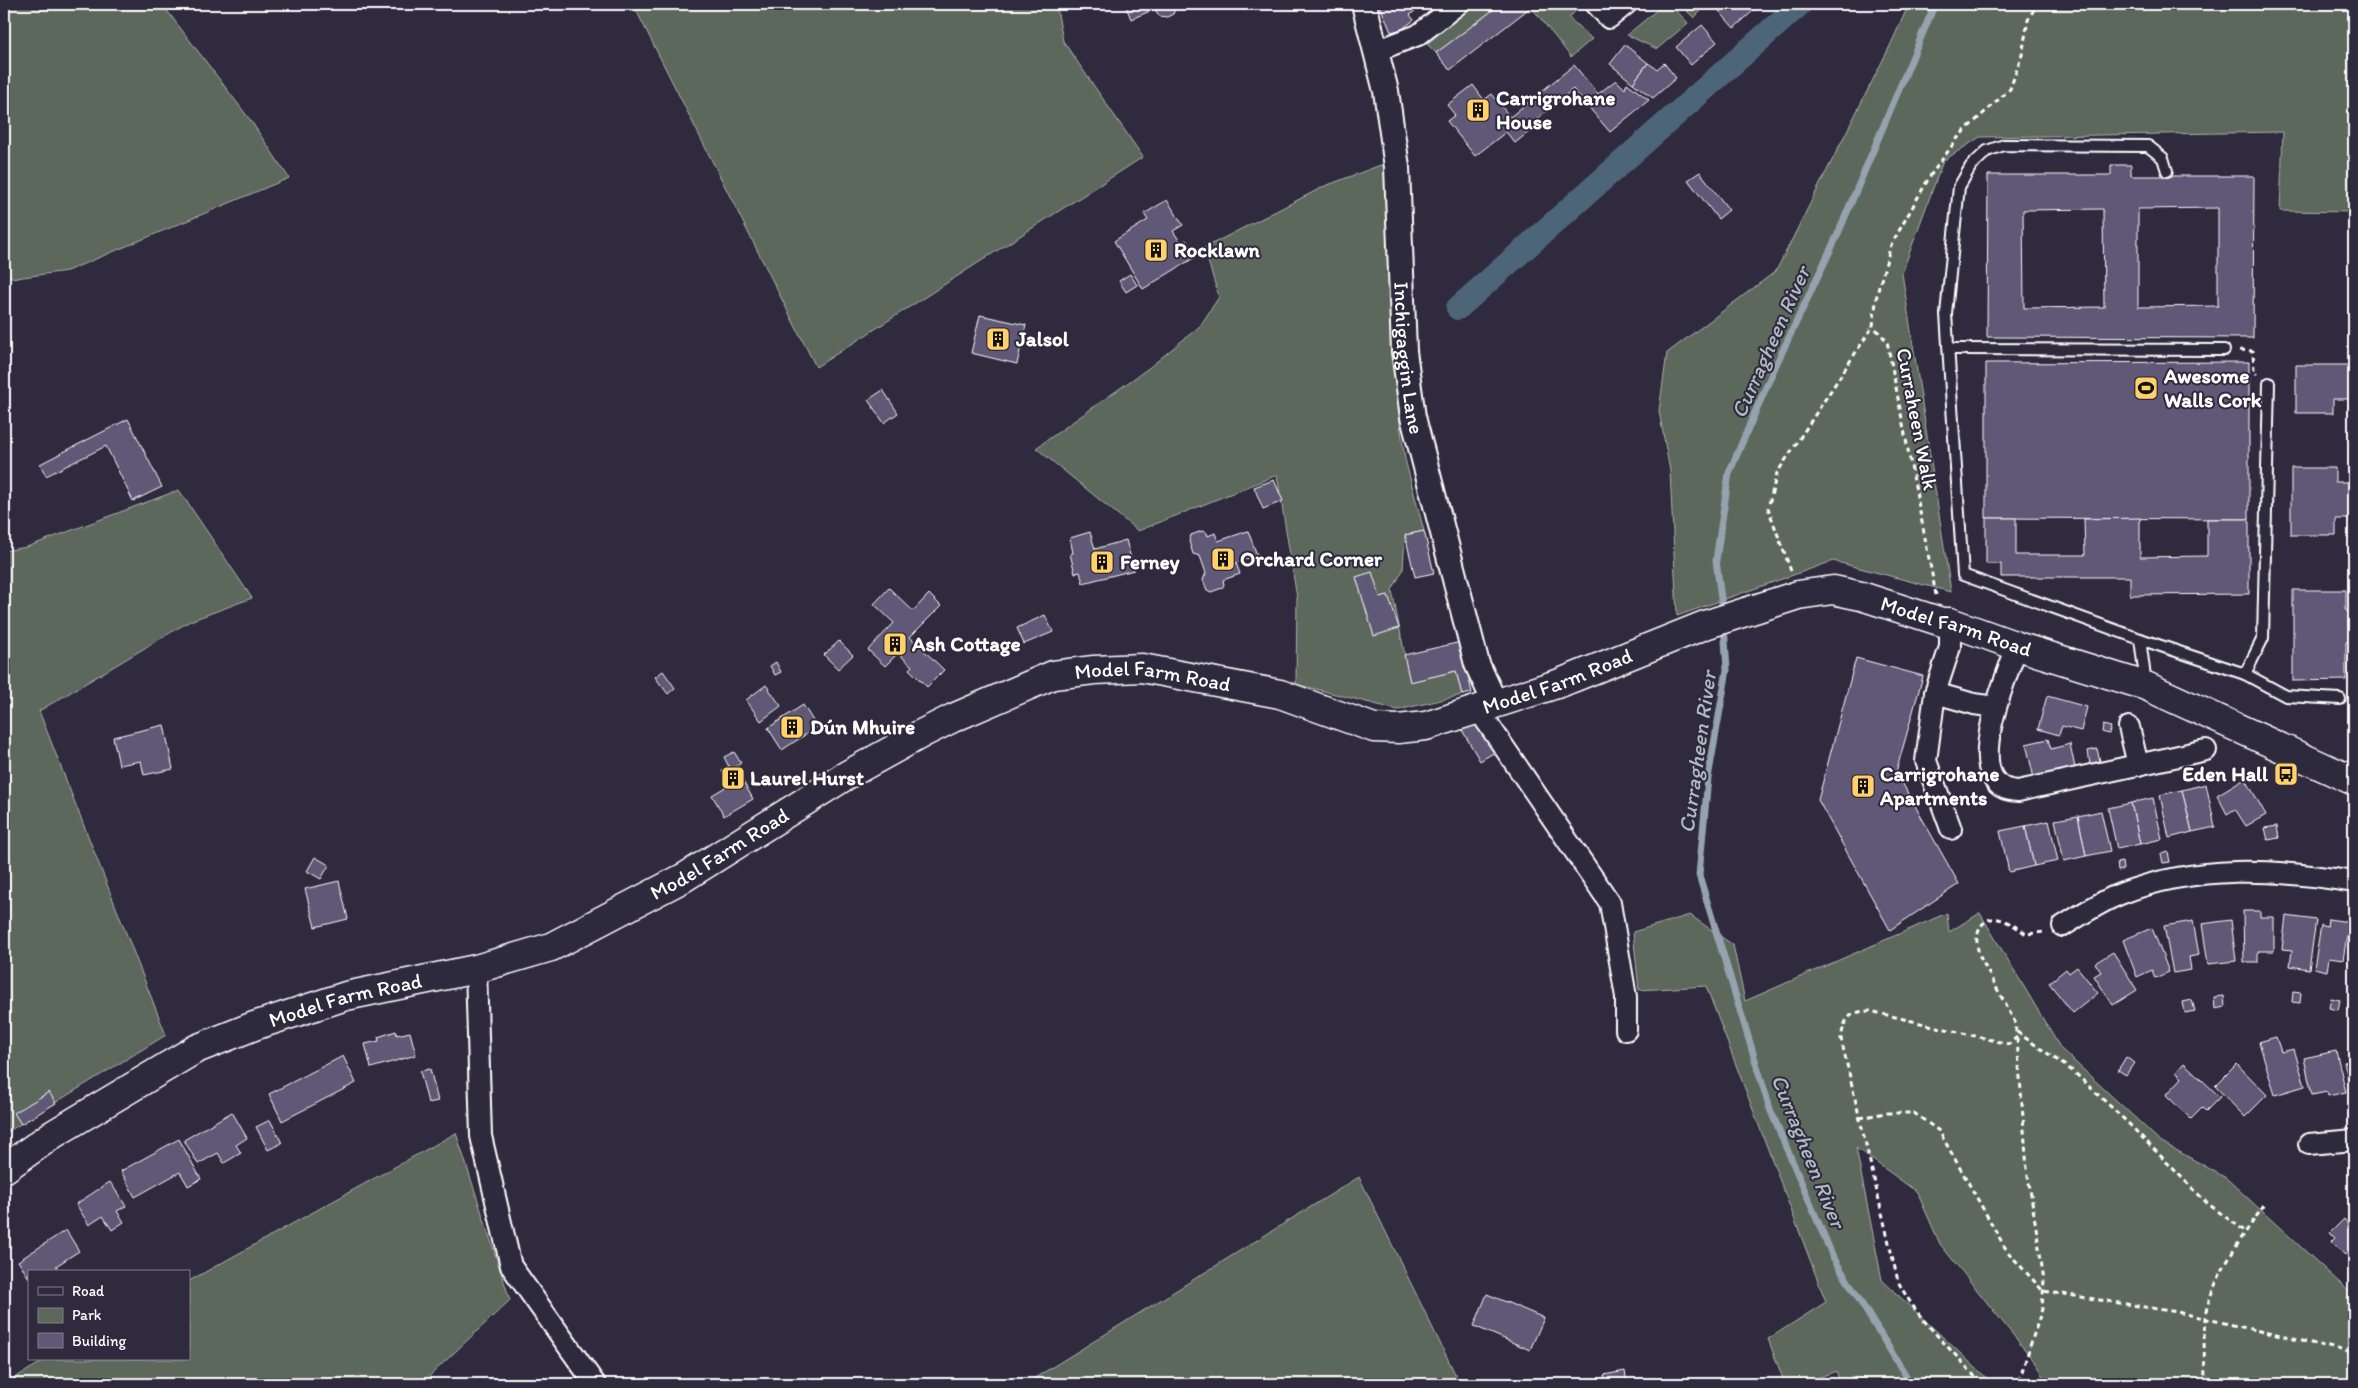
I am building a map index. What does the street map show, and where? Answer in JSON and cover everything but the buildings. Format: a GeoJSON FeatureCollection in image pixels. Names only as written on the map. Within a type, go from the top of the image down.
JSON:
{"type":"FeatureCollection","features":[{"type":"Feature","properties":{"kind":"main road","name":"Model Farm Road"},"geometry":{"type":"LineString","coordinates":[[4,1168],[52,1135],[196,1049],[254,1026],[346,996],[476,969],[551,947],[685,877],[847,775],[923,733],[952,718],[1053,675],[1094,670],[1142,668],[1280,694],[1374,728],[1398,729],[1426,726],[1560,683],[1742,612],[1798,594],[1833,590],[1861,596],[1946,622],[2146,686],[2354,781]]}},
{"type":"Feature","properties":{"kind":"street","name":"Inchigaggin Lane"},"geometry":{"type":"LineString","coordinates":[[1364,4],[1386,91],[1397,167],[1404,351],[1413,417],[1477,664],[1486,706]]}},
{"type":"Feature","properties":{"kind":"street"},"geometry":{"type":"LineString","coordinates":[[1376,51],[1418,35],[1458,4]]}},
{"type":"Feature","properties":{"kind":"street"},"geometry":{"type":"LineString","coordinates":[[1596,4],[1609,18],[1626,4]]}},
{"type":"Feature","properties":{"kind":"street"},"geometry":{"type":"LineString","coordinates":[[1946,622],[1950,647],[1935,694],[1926,761],[1951,829]]}},
{"type":"Feature","properties":{"kind":"street"},"geometry":{"type":"LineString","coordinates":[[2017,646],[1987,737],[1993,780],[2002,788],[2018,791],[2206,750]]}},
{"type":"Feature","properties":{"kind":"street"},"geometry":{"type":"LineString","coordinates":[[1935,694],[1974,704],[1996,707]]}},
{"type":"Feature","properties":{"kind":"street"},"geometry":{"type":"LineString","coordinates":[[1486,706],[1610,903],[1626,997],[1626,1030]]}},
{"type":"Feature","properties":{"kind":"street"},"geometry":{"type":"LineString","coordinates":[[2129,727],[2138,765]]}},
{"type":"Feature","properties":{"kind":"street"},"geometry":{"type":"LineString","coordinates":[[2064,926],[2100,903],[2121,894],[2185,876],[2227,872],[2270,871],[2354,882]]}},
{"type":"Feature","properties":{"kind":"street"},"geometry":{"type":"LineString","coordinates":[[476,969],[481,1136],[511,1266],[595,1384]]}},
{"type":"Feature","properties":{"kind":"street"},"geometry":{"type":"LineString","coordinates":[[2309,1144],[2354,1140]]}},
{"type":"Feature","properties":{"kind":"lane"},"geometry":{"type":"LineString","coordinates":[[2168,170],[2163,158],[2148,146],[2004,145],[1986,151],[1971,166],[1959,187],[1946,314],[1963,575],[2140,639],[2245,674],[2286,696],[2340,699]]}},
{"type":"Feature","properties":{"kind":"lane"},"geometry":{"type":"LineString","coordinates":[[1949,349],[2224,350]]}},
{"type":"Feature","properties":{"kind":"lane"},"geometry":{"type":"LineString","coordinates":[[2245,674],[2263,638],[2269,383]]}},
{"type":"Feature","properties":{"kind":"lane"},"geometry":{"type":"LineString","coordinates":[[2140,639],[2146,686]]}},
{"type":"Feature","properties":{"kind":"path","name":"Curraheen Walk"},"geometry":{"type":"LineString","coordinates":[[1946,622],[1887,341],[1874,326],[1877,294],[1891,245],[1930,176],[1960,135],[2010,89],[2022,55],[2028,20],[2037,4]]}},
{"type":"Feature","properties":{"kind":"path"},"geometry":{"type":"LineString","coordinates":[[1798,594],[1768,508],[1777,473],[1874,326]]}},
{"type":"Feature","properties":{"kind":"path"},"geometry":{"type":"LineString","coordinates":[[2224,350],[2253,351],[2254,371]]}},
{"type":"Feature","properties":{"kind":"path"},"geometry":{"type":"LineString","coordinates":[[2018,1384],[2042,1308],[2044,1280],[2028,1169],[2016,1024],[1979,955],[1976,943],[1983,924],[1990,919],[1997,918],[2012,923],[2026,934],[2064,926]]}},
{"type":"Feature","properties":{"kind":"path"},"geometry":{"type":"LineString","coordinates":[[1981,1384],[1923,1321],[1898,1281],[1841,1040],[1843,1027],[1850,1016],[1858,1011],[1870,1011],[2008,1044],[2016,1038]]}},
{"type":"Feature","properties":{"kind":"path"},"geometry":{"type":"LineString","coordinates":[[2017,1032],[2074,1072],[2127,1122],[2207,1203],[2246,1232]]}},
{"type":"Feature","properties":{"kind":"path"},"geometry":{"type":"LineString","coordinates":[[1860,1118],[1885,1113],[1914,1113],[1939,1131],[2007,1251],[2043,1291],[2205,1318],[2354,1354]]}},
{"type":"Feature","properties":{"kind":"path"},"geometry":{"type":"LineString","coordinates":[[2205,1384],[2205,1318],[2211,1293],[2246,1232],[2266,1203]]}},
{"type":"Feature","properties":{"kind":"green space"},"geometry":{"type":"Polygon","coordinates":[[[4,4],[162,4],[251,121],[289,178],[67,271],[16,278],[4,275],[4,4]]]}},
{"type":"Feature","properties":{"kind":"green space"},"geometry":{"type":"Polygon","coordinates":[[[633,4],[1056,4],[1063,41],[1143,157],[816,367],[633,4]]]}},
{"type":"Feature","properties":{"kind":"green space"},"geometry":{"type":"Polygon","coordinates":[[[1475,4],[1501,4],[1436,53],[1427,44],[1475,4]]]}},
{"type":"Feature","properties":{"kind":"green space"},"geometry":{"type":"Polygon","coordinates":[[[1529,4],[1581,5],[1569,18],[1592,39],[1571,57],[1529,4]]]}},
{"type":"Feature","properties":{"kind":"green space"},"geometry":{"type":"Polygon","coordinates":[[[1664,4],[1670,4],[1688,23],[1657,49],[1627,35],[1664,4]]]}},
{"type":"Feature","properties":{"kind":"green space"},"geometry":{"type":"Polygon","coordinates":[[[1680,4],[1700,4],[1704,8],[1694,18],[1680,4]]]}},
{"type":"Feature","properties":{"kind":"green space"},"geometry":{"type":"Polygon","coordinates":[[[1909,4],[2354,4],[2354,212],[2280,211],[2283,132],[1980,137],[1943,161],[1902,273],[1951,592],[1833,561],[1677,616],[1670,471],[1659,411],[1667,353],[1776,271],[1890,46],[1909,4]]]}},
{"type":"Feature","properties":{"kind":"green space"},"geometry":{"type":"Polygon","coordinates":[[[1386,163],[1396,336],[1398,409],[1405,459],[1424,531],[1405,535],[1403,570],[1392,590],[1410,681],[1456,671],[1462,695],[1398,710],[1296,684],[1297,598],[1277,475],[1138,531],[1036,448],[1150,367],[1200,326],[1219,297],[1204,248],[1325,186],[1386,163]]]}},
{"type":"Feature","properties":{"kind":"green space"},"geometry":{"type":"Polygon","coordinates":[[[179,490],[252,598],[190,621],[39,711],[166,1035],[4,1134],[4,551],[27,547],[179,490]]]}},
{"type":"Feature","properties":{"kind":"green space"},"geometry":{"type":"Polygon","coordinates":[[[1947,913],[1949,932],[1980,913],[2061,1049],[2160,1141],[2226,1178],[2354,1296],[2354,1384],[2048,1384],[2038,1366],[1940,1244],[1917,1192],[1856,1148],[1882,1280],[1993,1384],[1841,1384],[1836,1371],[1801,1384],[1785,1384],[1768,1339],[1826,1302],[1706,986],[1639,990],[1633,932],[1690,915],[1733,945],[1745,1001],[1947,913]]]}},
{"type":"Feature","properties":{"kind":"green space"},"geometry":{"type":"Polygon","coordinates":[[[456,1133],[510,1300],[421,1384],[4,1384],[45,1360],[190,1360],[190,1280],[456,1133]]]}},
{"type":"Feature","properties":{"kind":"green space"},"geometry":{"type":"Polygon","coordinates":[[[1359,1177],[1460,1384],[1025,1384],[1359,1177]]]}},
{"type":"Feature","properties":{"kind":"waterway"},"geometry":{"type":"LineString","coordinates":[[1458,308],[1800,4]]}},
{"type":"Feature","properties":{"kind":"waterway","name":"Curragheen River"},"geometry":{"type":"LineString","coordinates":[[1723,614],[1716,560],[1729,473],[1773,371],[1837,236],[1935,4]]}},
{"type":"Feature","properties":{"kind":"waterway","name":"Curragheen River"},"geometry":{"type":"LineString","coordinates":[[1724,625],[1727,670],[1708,778],[1699,875],[1770,1109],[1833,1257],[1911,1384]]}},
{"type":"Feature","properties":{"kind":"place","name":"Carrigrohane House"},"geometry":{"type":"Point","coordinates":[1478,110]}},
{"type":"Feature","properties":{"kind":"place","name":"Rocklawn"},"geometry":{"type":"Point","coordinates":[1156,250]}},
{"type":"Feature","properties":{"kind":"place","name":"Jalsol"},"geometry":{"type":"Point","coordinates":[998,339]}},
{"type":"Feature","properties":{"kind":"place","name":"Awesome Walls Cork"},"geometry":{"type":"Point","coordinates":[2146,388]}},
{"type":"Feature","properties":{"kind":"place","name":"Orchard Corner"},"geometry":{"type":"Point","coordinates":[1223,559]}},
{"type":"Feature","properties":{"kind":"place","name":"Ferney"},"geometry":{"type":"Point","coordinates":[1102,562]}},
{"type":"Feature","properties":{"kind":"place","name":"Ash Cottage"},"geometry":{"type":"Point","coordinates":[895,644]}},
{"type":"Feature","properties":{"kind":"place","name":"Dún Mhuire"},"geometry":{"type":"Point","coordinates":[792,727]}},
{"type":"Feature","properties":{"kind":"place","name":"Eden Hall"},"geometry":{"type":"Point","coordinates":[2286,774]}},
{"type":"Feature","properties":{"kind":"place","name":"Laurel Hurst"},"geometry":{"type":"Point","coordinates":[733,778]}},
{"type":"Feature","properties":{"kind":"place","name":"Carrigrohane Apartments"},"geometry":{"type":"Point","coordinates":[1863,786]}}]}
